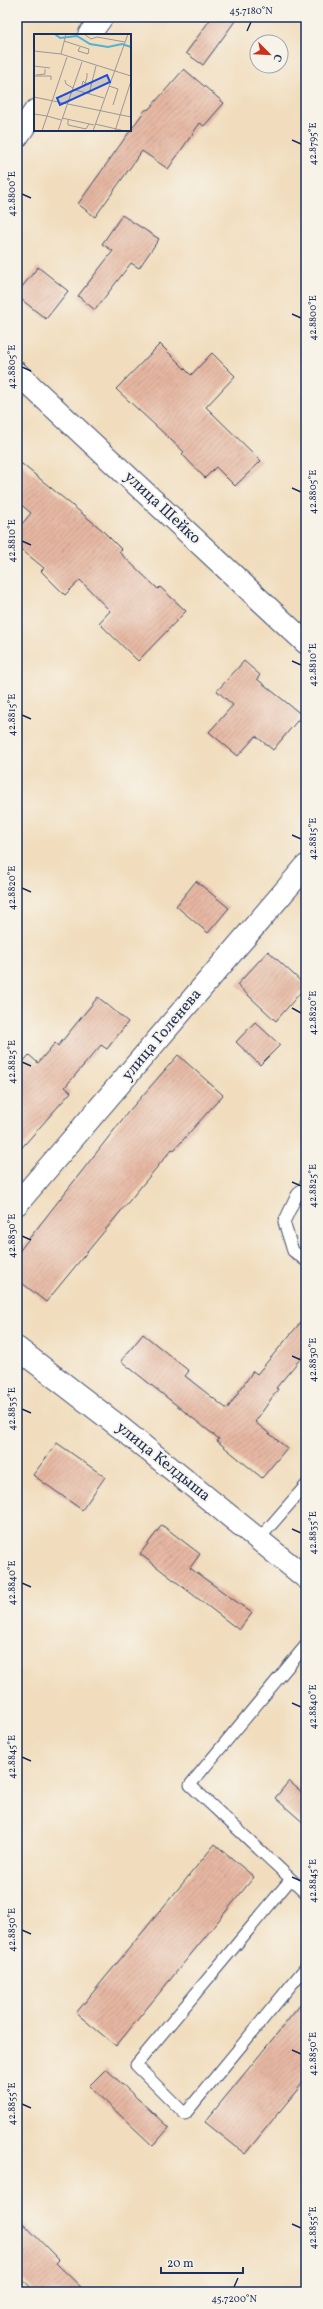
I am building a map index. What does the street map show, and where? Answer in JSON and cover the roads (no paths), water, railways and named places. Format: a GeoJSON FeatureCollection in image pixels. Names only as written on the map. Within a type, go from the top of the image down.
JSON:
{"type":"FeatureCollection","features":[{"type":"Feature","properties":{"kind":"street"},"geometry":{"type":"LineString","coordinates":[[90,34],[102,17]]}},
{"type":"Feature","properties":{"kind":"street"},"geometry":{"type":"LineString","coordinates":[[17,137],[34,113]]}},
{"type":"Feature","properties":{"kind":"street","name":"улица Шейко"},"geometry":{"type":"LineString","coordinates":[[17,373],[306,643]]}},
{"type":"Feature","properties":{"kind":"street","name":"улица Голенева"},"geometry":{"type":"LineString","coordinates":[[17,1204],[306,866]]}},
{"type":"Feature","properties":{"kind":"street","name":"улица Келдыша"},"geometry":{"type":"LineString","coordinates":[[17,1348],[122,1428],[306,1578]]}},
{"type":"Feature","properties":{"kind":"lane"},"geometry":{"type":"LineString","coordinates":[[306,1184],[297,1195],[284,1222],[293,1251],[306,1261]]}},
{"type":"Feature","properties":{"kind":"lane"},"geometry":{"type":"LineString","coordinates":[[259,1540],[306,1485]]}},
{"type":"Feature","properties":{"kind":"lane"},"geometry":{"type":"LineString","coordinates":[[306,1645],[190,1785],[306,1892]]}},
{"type":"Feature","properties":{"kind":"lane"},"geometry":{"type":"LineString","coordinates":[[291,1879],[136,2066],[185,2114],[306,1967]]}}]}
